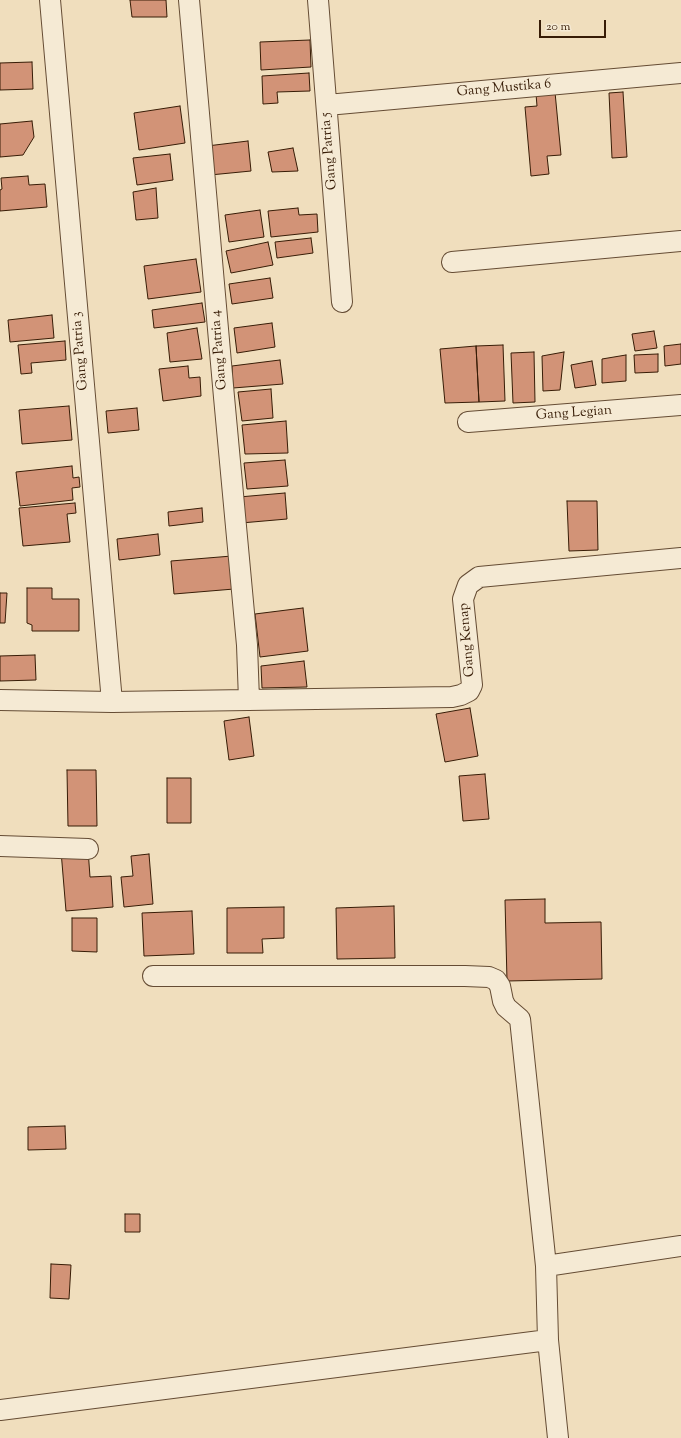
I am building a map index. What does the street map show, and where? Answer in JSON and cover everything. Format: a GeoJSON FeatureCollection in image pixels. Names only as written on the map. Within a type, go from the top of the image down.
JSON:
{"type":"FeatureCollection","features":[{"type":"Feature","properties":{"kind":"street","name":"Gang Patria 3"},"geometry":{"type":"LineString","coordinates":[[50,0],[112,702]]}},
{"type":"Feature","properties":{"kind":"street","name":"Gang Patria 4"},"geometry":{"type":"LineString","coordinates":[[189,0],[247,645],[250,700]]}},
{"type":"Feature","properties":{"kind":"street","name":"Gang Patria 5"},"geometry":{"type":"LineString","coordinates":[[318,0],[342,302]]}},
{"type":"Feature","properties":{"kind":"street","name":"Gang Mustika 6"},"geometry":{"type":"LineString","coordinates":[[327,105],[681,73]]}},
{"type":"Feature","properties":{"kind":"street"},"geometry":{"type":"LineString","coordinates":[[452,262],[681,241]]}},
{"type":"Feature","properties":{"kind":"street","name":"Gang Legian"},"geometry":{"type":"LineString","coordinates":[[468,422],[681,406]]}},
{"type":"Feature","properties":{"kind":"street","name":"Gang Kenap"},"geometry":{"type":"LineString","coordinates":[[250,700],[444,697],[461,695],[469,691],[472,685],[464,599],[468,585],[480,577],[681,558]]}},
{"type":"Feature","properties":{"kind":"street"},"geometry":{"type":"LineString","coordinates":[[0,700],[112,702],[250,700]]}},
{"type":"Feature","properties":{"kind":"street"},"geometry":{"type":"LineString","coordinates":[[0,846],[88,849]]}},
{"type":"Feature","properties":{"kind":"street"},"geometry":{"type":"LineString","coordinates":[[152,976],[465,976],[489,977],[496,980],[500,986],[503,1001],[506,1007],[520,1019],[546,1266],[548,1340],[558,1438]]}},
{"type":"Feature","properties":{"kind":"street"},"geometry":{"type":"LineString","coordinates":[[546,1266],[681,1246]]}},
{"type":"Feature","properties":{"kind":"street"},"geometry":{"type":"LineString","coordinates":[[0,1410],[548,1340]]}},
{"type":"Feature","properties":{"kind":"building"},"geometry":{"type":"Polygon","coordinates":[[[130,0],[166,0],[167,17],[132,17],[130,0]]]}},
{"type":"Feature","properties":{"kind":"building"},"geometry":{"type":"Polygon","coordinates":[[[310,40],[311,67],[261,70],[260,42],[310,40]]]}},
{"type":"Feature","properties":{"kind":"building"},"geometry":{"type":"Polygon","coordinates":[[[32,62],[33,89],[0,90],[0,63],[32,62]]]}},
{"type":"Feature","properties":{"kind":"building"},"geometry":{"type":"Polygon","coordinates":[[[309,73],[310,91],[277,92],[278,103],[263,104],[262,76],[309,73]]]}},
{"type":"Feature","properties":{"kind":"building"},"geometry":{"type":"Polygon","coordinates":[[[555,92],[561,155],[547,156],[549,174],[531,176],[525,107],[537,106],[536,94],[555,92]]]}},
{"type":"Feature","properties":{"kind":"building"},"geometry":{"type":"Polygon","coordinates":[[[623,92],[627,157],[612,158],[609,93],[623,92]]]}},
{"type":"Feature","properties":{"kind":"building"},"geometry":{"type":"Polygon","coordinates":[[[180,106],[185,143],[139,150],[134,113],[180,106]]]}},
{"type":"Feature","properties":{"kind":"building"},"geometry":{"type":"Polygon","coordinates":[[[32,121],[34,137],[23,155],[0,157],[0,124],[32,121]]]}},
{"type":"Feature","properties":{"kind":"building"},"geometry":{"type":"Polygon","coordinates":[[[248,141],[251,171],[210,175],[207,146],[248,141]]]}},
{"type":"Feature","properties":{"kind":"building"},"geometry":{"type":"Polygon","coordinates":[[[293,148],[298,171],[272,172],[268,152],[293,148]]]}},
{"type":"Feature","properties":{"kind":"building"},"geometry":{"type":"Polygon","coordinates":[[[170,154],[173,180],[137,185],[133,158],[170,154]]]}},
{"type":"Feature","properties":{"kind":"building"},"geometry":{"type":"Polygon","coordinates":[[[28,176],[29,185],[45,184],[47,207],[0,211],[0,190],[2,189],[1,178],[28,176]]]}},
{"type":"Feature","properties":{"kind":"building"},"geometry":{"type":"Polygon","coordinates":[[[156,188],[158,218],[136,220],[133,192],[156,188]]]}},
{"type":"Feature","properties":{"kind":"building"},"geometry":{"type":"Polygon","coordinates":[[[298,208],[299,215],[317,214],[318,232],[271,237],[268,211],[298,208]]]}},
{"type":"Feature","properties":{"kind":"building"},"geometry":{"type":"Polygon","coordinates":[[[260,210],[264,237],[229,242],[225,215],[260,210]]]}},
{"type":"Feature","properties":{"kind":"building"},"geometry":{"type":"Polygon","coordinates":[[[311,238],[313,253],[277,258],[275,242],[311,238]]]}},
{"type":"Feature","properties":{"kind":"building"},"geometry":{"type":"Polygon","coordinates":[[[268,242],[273,265],[231,273],[226,251],[268,242]]]}},
{"type":"Feature","properties":{"kind":"building"},"geometry":{"type":"Polygon","coordinates":[[[196,259],[201,292],[148,299],[144,266],[196,259]]]}},
{"type":"Feature","properties":{"kind":"building"},"geometry":{"type":"Polygon","coordinates":[[[270,278],[273,298],[232,304],[229,284],[270,278]]]}},
{"type":"Feature","properties":{"kind":"building"},"geometry":{"type":"Polygon","coordinates":[[[202,303],[205,322],[154,328],[152,310],[202,303]]]}},
{"type":"Feature","properties":{"kind":"building"},"geometry":{"type":"Polygon","coordinates":[[[52,315],[54,338],[10,342],[8,320],[52,315]]]}},
{"type":"Feature","properties":{"kind":"building"},"geometry":{"type":"Polygon","coordinates":[[[272,323],[275,347],[237,353],[234,328],[272,323]]]}},
{"type":"Feature","properties":{"kind":"building"},"geometry":{"type":"Polygon","coordinates":[[[197,328],[202,359],[170,362],[167,333],[197,328]]]}},
{"type":"Feature","properties":{"kind":"building"},"geometry":{"type":"Polygon","coordinates":[[[654,331],[657,348],[635,351],[632,334],[654,331]]]}},
{"type":"Feature","properties":{"kind":"building"},"geometry":{"type":"Polygon","coordinates":[[[65,341],[66,360],[31,363],[32,373],[21,374],[18,345],[65,341]]]}},
{"type":"Feature","properties":{"kind":"building"},"geometry":{"type":"Polygon","coordinates":[[[681,344],[681,364],[665,366],[664,346],[681,344]]]}},
{"type":"Feature","properties":{"kind":"building"},"geometry":{"type":"Polygon","coordinates":[[[503,345],[505,401],[479,402],[476,346],[503,345]]]}},
{"type":"Feature","properties":{"kind":"building"},"geometry":{"type":"Polygon","coordinates":[[[476,346],[479,402],[445,403],[440,349],[476,346]]]}},
{"type":"Feature","properties":{"kind":"building"},"geometry":{"type":"Polygon","coordinates":[[[534,352],[535,402],[513,403],[511,353],[534,352]]]}},
{"type":"Feature","properties":{"kind":"building"},"geometry":{"type":"Polygon","coordinates":[[[564,352],[560,390],[543,391],[542,356],[564,352]]]}},
{"type":"Feature","properties":{"kind":"building"},"geometry":{"type":"Polygon","coordinates":[[[658,354],[658,372],[635,373],[634,355],[658,354]]]}},
{"type":"Feature","properties":{"kind":"building"},"geometry":{"type":"Polygon","coordinates":[[[626,355],[626,381],[602,383],[602,359],[626,355]]]}},
{"type":"Feature","properties":{"kind":"building"},"geometry":{"type":"Polygon","coordinates":[[[280,360],[283,384],[233,388],[232,366],[280,360]]]}},
{"type":"Feature","properties":{"kind":"building"},"geometry":{"type":"Polygon","coordinates":[[[592,361],[596,385],[575,388],[571,365],[592,361]]]}},
{"type":"Feature","properties":{"kind":"building"},"geometry":{"type":"Polygon","coordinates":[[[188,366],[189,378],[200,377],[201,396],[163,401],[159,369],[188,366]]]}},
{"type":"Feature","properties":{"kind":"building"},"geometry":{"type":"Polygon","coordinates":[[[271,389],[273,418],[242,421],[238,392],[271,389]]]}},
{"type":"Feature","properties":{"kind":"building"},"geometry":{"type":"Polygon","coordinates":[[[69,406],[72,440],[22,444],[19,410],[69,406]]]}},
{"type":"Feature","properties":{"kind":"building"},"geometry":{"type":"Polygon","coordinates":[[[137,408],[139,430],[108,433],[106,411],[137,408]]]}},
{"type":"Feature","properties":{"kind":"building"},"geometry":{"type":"Polygon","coordinates":[[[286,421],[288,453],[245,454],[242,425],[286,421]]]}},
{"type":"Feature","properties":{"kind":"building"},"geometry":{"type":"Polygon","coordinates":[[[285,460],[288,486],[247,489],[244,463],[285,460]]]}},
{"type":"Feature","properties":{"kind":"building"},"geometry":{"type":"Polygon","coordinates":[[[72,466],[73,478],[79,477],[80,487],[72,488],[73,500],[20,506],[16,472],[72,466]]]}},
{"type":"Feature","properties":{"kind":"building"},"geometry":{"type":"Polygon","coordinates":[[[285,493],[287,519],[241,523],[239,497],[285,493]]]}},
{"type":"Feature","properties":{"kind":"building"},"geometry":{"type":"Polygon","coordinates":[[[567,501],[597,501],[598,550],[569,551],[567,501]]]}},
{"type":"Feature","properties":{"kind":"building"},"geometry":{"type":"Polygon","coordinates":[[[75,503],[76,513],[67,514],[70,542],[23,546],[19,508],[75,503]]]}},
{"type":"Feature","properties":{"kind":"building"},"geometry":{"type":"Polygon","coordinates":[[[202,508],[203,522],[169,526],[168,512],[202,508]]]}},
{"type":"Feature","properties":{"kind":"building"},"geometry":{"type":"Polygon","coordinates":[[[158,534],[160,555],[119,560],[117,539],[158,534]]]}},
{"type":"Feature","properties":{"kind":"building"},"geometry":{"type":"Polygon","coordinates":[[[232,556],[234,589],[174,594],[171,561],[232,556]]]}},
{"type":"Feature","properties":{"kind":"building"},"geometry":{"type":"Polygon","coordinates":[[[27,588],[52,588],[52,599],[79,599],[79,631],[32,631],[32,625],[27,623],[27,588]]]}},
{"type":"Feature","properties":{"kind":"building"},"geometry":{"type":"Polygon","coordinates":[[[0,593],[7,593],[5,623],[0,623],[0,593]]]}},
{"type":"Feature","properties":{"kind":"building"},"geometry":{"type":"Polygon","coordinates":[[[303,608],[308,651],[260,657],[255,614],[303,608]]]}},
{"type":"Feature","properties":{"kind":"building"},"geometry":{"type":"Polygon","coordinates":[[[35,655],[36,680],[0,681],[0,656],[35,655]]]}},
{"type":"Feature","properties":{"kind":"building"},"geometry":{"type":"Polygon","coordinates":[[[304,661],[307,687],[262,688],[261,666],[304,661]]]}},
{"type":"Feature","properties":{"kind":"building"},"geometry":{"type":"Polygon","coordinates":[[[470,708],[478,756],[445,762],[436,714],[470,708]]]}},
{"type":"Feature","properties":{"kind":"building"},"geometry":{"type":"Polygon","coordinates":[[[249,717],[254,756],[229,760],[224,721],[249,717]]]}},
{"type":"Feature","properties":{"kind":"building"},"geometry":{"type":"Polygon","coordinates":[[[67,770],[96,770],[97,826],[68,826],[67,770]]]}},
{"type":"Feature","properties":{"kind":"building"},"geometry":{"type":"Polygon","coordinates":[[[485,774],[489,819],[463,821],[459,776],[485,774]]]}},
{"type":"Feature","properties":{"kind":"building"},"geometry":{"type":"Polygon","coordinates":[[[167,778],[191,778],[191,823],[167,823],[167,778]]]}},
{"type":"Feature","properties":{"kind":"building"},"geometry":{"type":"Polygon","coordinates":[[[88,849],[90,877],[111,876],[113,907],[66,911],[61,851],[88,849]]]}},
{"type":"Feature","properties":{"kind":"building"},"geometry":{"type":"Polygon","coordinates":[[[149,854],[153,904],[124,907],[121,877],[133,876],[131,856],[149,854]]]}},
{"type":"Feature","properties":{"kind":"building"},"geometry":{"type":"Polygon","coordinates":[[[545,899],[545,923],[601,922],[602,979],[507,981],[505,900],[545,899]]]}},
{"type":"Feature","properties":{"kind":"building"},"geometry":{"type":"Polygon","coordinates":[[[394,906],[395,958],[337,959],[336,908],[394,906]]]}},
{"type":"Feature","properties":{"kind":"building"},"geometry":{"type":"Polygon","coordinates":[[[284,907],[284,938],[262,939],[263,953],[227,953],[227,908],[284,907]]]}},
{"type":"Feature","properties":{"kind":"building"},"geometry":{"type":"Polygon","coordinates":[[[192,911],[194,954],[144,956],[142,913],[192,911]]]}},
{"type":"Feature","properties":{"kind":"building"},"geometry":{"type":"Polygon","coordinates":[[[72,918],[97,918],[97,952],[72,951],[72,918]]]}},
{"type":"Feature","properties":{"kind":"building"},"geometry":{"type":"Polygon","coordinates":[[[65,1126],[66,1149],[28,1150],[28,1127],[65,1126]]]}},
{"type":"Feature","properties":{"kind":"building"},"geometry":{"type":"Polygon","coordinates":[[[125,1214],[140,1214],[140,1232],[125,1232],[125,1214]]]}},
{"type":"Feature","properties":{"kind":"building"},"geometry":{"type":"Polygon","coordinates":[[[51,1264],[71,1265],[69,1299],[50,1298],[51,1264]]]}}]}
